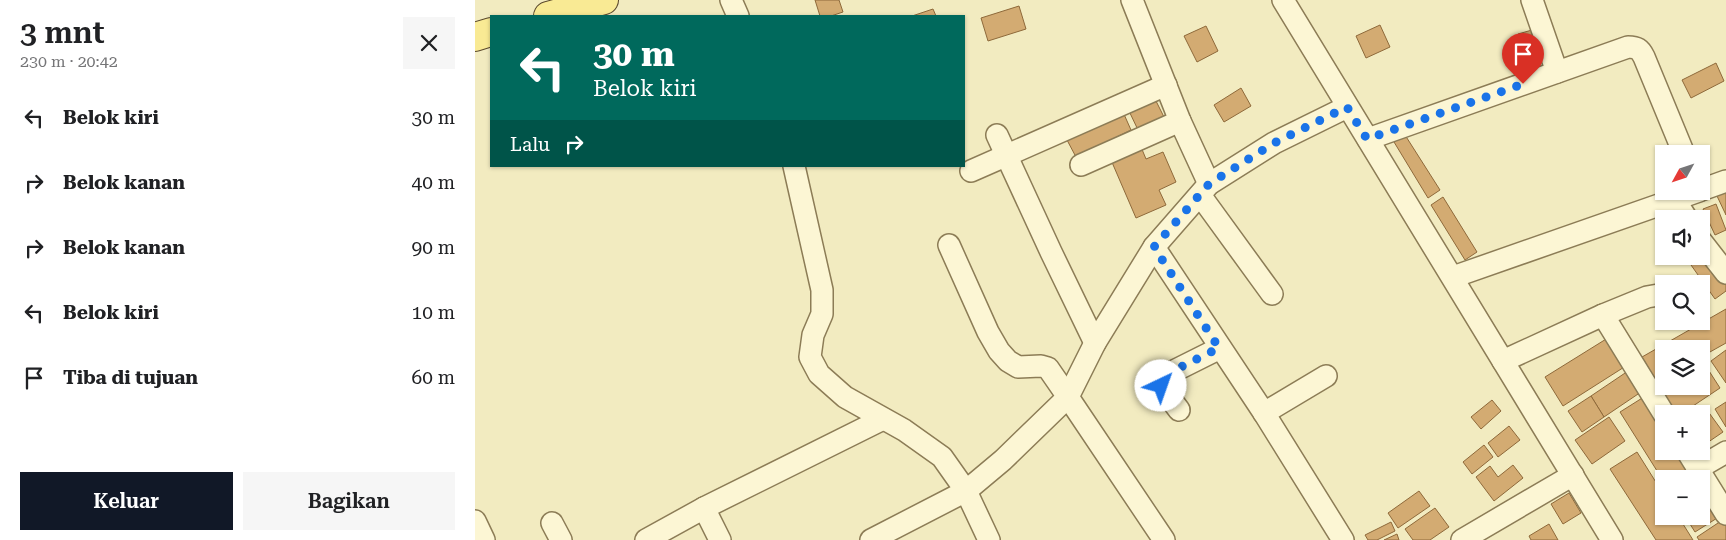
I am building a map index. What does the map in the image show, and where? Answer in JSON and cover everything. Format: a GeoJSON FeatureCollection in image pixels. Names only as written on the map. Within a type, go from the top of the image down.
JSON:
{"type":"FeatureCollection","features":[{"type":"Feature","properties":{"kind":"main road"},"geometry":{"type":"LineString","coordinates":[[552,15],[604,0]]}},
{"type":"Feature","properties":{"kind":"main road"},"geometry":{"type":"LineString","coordinates":[[475,37],[490,32]]}},
{"type":"Feature","properties":{"kind":"street"},"geometry":{"type":"LineString","coordinates":[[731,0],[738,15]]}},
{"type":"Feature","properties":{"kind":"street"},"geometry":{"type":"LineString","coordinates":[[1132,0],[1180,121],[1204,189],[1272,294]]}},
{"type":"Feature","properties":{"kind":"street"},"geometry":{"type":"LineString","coordinates":[[1283,0],[1612,540]]}},
{"type":"Feature","properties":{"kind":"street"},"geometry":{"type":"LineString","coordinates":[[1532,0],[1557,72]]}},
{"type":"Feature","properties":{"kind":"street"},"geometry":{"type":"LineString","coordinates":[[1367,139],[1628,47],[1635,47],[1640,50],[1680,145]]}},
{"type":"Feature","properties":{"kind":"street"},"geometry":{"type":"LineString","coordinates":[[971,171],[1166,85]]}},
{"type":"Feature","properties":{"kind":"street"},"geometry":{"type":"LineString","coordinates":[[871,540],[966,491],[1003,460],[1068,396],[1095,343],[1154,247],[1204,189],[1274,143],[1347,107]]}},
{"type":"Feature","properties":{"kind":"street"},"geometry":{"type":"LineString","coordinates":[[1081,165],[1180,121]]}},
{"type":"Feature","properties":{"kind":"street"},"geometry":{"type":"LineString","coordinates":[[997,135],[1095,343]]}},
{"type":"Feature","properties":{"kind":"street"},"geometry":{"type":"LineString","coordinates":[[795,167],[822,290],[822,314],[813,335],[810,357],[819,374],[845,397],[904,430],[942,457],[966,491],[989,540]]}},
{"type":"Feature","properties":{"kind":"street"},"geometry":{"type":"LineString","coordinates":[[1710,187],[1726,181]]}},
{"type":"Feature","properties":{"kind":"street"},"geometry":{"type":"LineString","coordinates":[[1453,277],[1675,200],[1681,210]]}},
{"type":"Feature","properties":{"kind":"street"},"geometry":{"type":"LineString","coordinates":[[949,245],[999,352],[1018,367],[1041,366],[1048,368],[1164,540]]}},
{"type":"Feature","properties":{"kind":"street"},"geometry":{"type":"LineString","coordinates":[[1154,247],[1219,348],[1265,413],[1343,540]]}},
{"type":"Feature","properties":{"kind":"street"},"geometry":{"type":"LineString","coordinates":[[1710,253],[1726,273]]}},
{"type":"Feature","properties":{"kind":"street"},"geometry":{"type":"LineString","coordinates":[[1503,361],[1603,315],[1655,296]]}},
{"type":"Feature","properties":{"kind":"street"},"geometry":{"type":"LineString","coordinates":[[1603,315],[1658,405]]}},
{"type":"Feature","properties":{"kind":"street"},"geometry":{"type":"LineString","coordinates":[[1179,410],[1161,386],[1162,377],[1219,348]]}},
{"type":"Feature","properties":{"kind":"street"},"geometry":{"type":"LineString","coordinates":[[1265,413],[1326,376]]}},
{"type":"Feature","properties":{"kind":"street"},"geometry":{"type":"LineString","coordinates":[[646,540],[704,508],[883,418]]}},
{"type":"Feature","properties":{"kind":"street"},"geometry":{"type":"LineString","coordinates":[[1710,456],[1726,452]]}},
{"type":"Feature","properties":{"kind":"street"},"geometry":{"type":"LineString","coordinates":[[1692,460],[1726,514]]}},
{"type":"Feature","properties":{"kind":"street"},"geometry":{"type":"LineString","coordinates":[[1462,540],[1573,475]]}},
{"type":"Feature","properties":{"kind":"street"},"geometry":{"type":"LineString","coordinates":[[704,508],[720,540]]}},
{"type":"Feature","properties":{"kind":"street"},"geometry":{"type":"LineString","coordinates":[[475,521],[484,540]]}},
{"type":"Feature","properties":{"kind":"building"},"geometry":{"type":"Polygon","coordinates":[[[815,0],[839,0],[843,12],[834,15],[820,15],[815,0]]]}},
{"type":"Feature","properties":{"kind":"building"},"geometry":{"type":"Polygon","coordinates":[[[1019,6],[1026,29],[988,41],[981,18],[1019,6]]]}},
{"type":"Feature","properties":{"kind":"building"},"geometry":{"type":"Polygon","coordinates":[[[933,9],[936,15],[915,15],[933,9]]]}},
{"type":"Feature","properties":{"kind":"building"},"geometry":{"type":"Polygon","coordinates":[[[1380,25],[1390,47],[1366,58],[1356,36],[1380,25]]]}},
{"type":"Feature","properties":{"kind":"building"},"geometry":{"type":"Polygon","coordinates":[[[1206,26],[1218,51],[1197,62],[1184,36],[1206,26]]]}},
{"type":"Feature","properties":{"kind":"building"},"geometry":{"type":"Polygon","coordinates":[[[1539,28],[1548,55],[1527,62],[1518,34],[1539,28]]]}},
{"type":"Feature","properties":{"kind":"building"},"geometry":{"type":"Polygon","coordinates":[[[1716,63],[1724,81],[1691,98],[1682,80],[1716,63]]]}},
{"type":"Feature","properties":{"kind":"building"},"geometry":{"type":"Polygon","coordinates":[[[1241,88],[1251,106],[1224,122],[1214,105],[1241,88]]]}},
{"type":"Feature","properties":{"kind":"building"},"geometry":{"type":"Polygon","coordinates":[[[1155,99],[1165,119],[1139,132],[1129,111],[1155,99]]]}},
{"type":"Feature","properties":{"kind":"building"},"geometry":{"type":"Polygon","coordinates":[[[1123,112],[1131,130],[1076,157],[1067,140],[1123,112]]]}},
{"type":"Feature","properties":{"kind":"building"},"geometry":{"type":"Polygon","coordinates":[[[1405,135],[1440,190],[1428,198],[1394,142],[1405,135]]]}},
{"type":"Feature","properties":{"kind":"building"},"geometry":{"type":"Polygon","coordinates":[[[1141,147],[1146,159],[1163,152],[1176,182],[1159,190],[1166,205],[1136,218],[1111,160],[1141,147]]]}},
{"type":"Feature","properties":{"kind":"building"},"geometry":{"type":"Polygon","coordinates":[[[1726,192],[1726,215],[1717,196],[1726,192]]]}},
{"type":"Feature","properties":{"kind":"building"},"geometry":{"type":"Polygon","coordinates":[[[1443,197],[1477,252],[1465,260],[1431,205],[1443,197]]]}},
{"type":"Feature","properties":{"kind":"building"},"geometry":{"type":"Polygon","coordinates":[[[1716,204],[1726,230],[1715,235],[1710,224],[1710,210],[1703,209],[1716,204]]]}},
{"type":"Feature","properties":{"kind":"building"},"geometry":{"type":"Polygon","coordinates":[[[1710,257],[1726,278],[1726,291],[1715,299],[1710,292],[1710,275],[1698,275],[1691,265],[1710,265],[1710,257]]]}},
{"type":"Feature","properties":{"kind":"building"},"geometry":{"type":"Polygon","coordinates":[[[1726,309],[1726,343],[1710,352],[1710,340],[1672,340],[1689,330],[1710,330],[1710,318],[1726,309]]]}},
{"type":"Feature","properties":{"kind":"building"},"geometry":{"type":"Polygon","coordinates":[[[1611,336],[1629,364],[1563,406],[1545,377],[1611,336]]]}},
{"type":"Feature","properties":{"kind":"building"},"geometry":{"type":"Polygon","coordinates":[[[1655,350],[1655,379],[1642,357],[1655,350]]]}},
{"type":"Feature","properties":{"kind":"building"},"geometry":{"type":"Polygon","coordinates":[[[1726,350],[1726,383],[1711,361],[1726,350]]]}},
{"type":"Feature","properties":{"kind":"building"},"geometry":{"type":"Polygon","coordinates":[[[1631,369],[1644,390],[1604,417],[1591,396],[1631,369]]]}},
{"type":"Feature","properties":{"kind":"building"},"geometry":{"type":"Polygon","coordinates":[[[1710,372],[1720,388],[1710,395],[1710,372]]]}},
{"type":"Feature","properties":{"kind":"building"},"geometry":{"type":"Polygon","coordinates":[[[1647,395],[1655,408],[1655,460],[1687,460],[1694,470],[1656,470],[1620,412],[1647,395]]]}},
{"type":"Feature","properties":{"kind":"building"},"geometry":{"type":"Polygon","coordinates":[[[1662,395],[1710,395],[1694,405],[1669,405],[1662,395]]]}},
{"type":"Feature","properties":{"kind":"building"},"geometry":{"type":"Polygon","coordinates":[[[1591,396],[1604,417],[1582,432],[1568,411],[1591,396]]]}},
{"type":"Feature","properties":{"kind":"building"},"geometry":{"type":"Polygon","coordinates":[[[1492,400],[1501,411],[1481,429],[1471,417],[1492,400]]]}},
{"type":"Feature","properties":{"kind":"building"},"geometry":{"type":"Polygon","coordinates":[[[1726,402],[1726,427],[1715,409],[1726,402]]]}},
{"type":"Feature","properties":{"kind":"building"},"geometry":{"type":"Polygon","coordinates":[[[1710,414],[1723,432],[1710,441],[1710,414]]]}},
{"type":"Feature","properties":{"kind":"building"},"geometry":{"type":"Polygon","coordinates":[[[1609,417],[1625,441],[1592,464],[1575,440],[1609,417]]]}},
{"type":"Feature","properties":{"kind":"building"},"geometry":{"type":"Polygon","coordinates":[[[1509,426],[1520,440],[1498,457],[1488,443],[1509,426]]]}},
{"type":"Feature","properties":{"kind":"building"},"geometry":{"type":"Polygon","coordinates":[[[1484,445],[1493,457],[1472,474],[1463,462],[1484,445]]]}},
{"type":"Feature","properties":{"kind":"building"},"geometry":{"type":"Polygon","coordinates":[[[1637,452],[1655,481],[1655,525],[1684,525],[1693,540],[1656,540],[1610,469],[1637,452]]]}},
{"type":"Feature","properties":{"kind":"building"},"geometry":{"type":"Polygon","coordinates":[[[1513,465],[1523,478],[1494,501],[1476,477],[1490,466],[1498,477],[1513,465]]]}},
{"type":"Feature","properties":{"kind":"building"},"geometry":{"type":"Polygon","coordinates":[[[1419,491],[1430,506],[1398,528],[1388,513],[1419,491]]]}},
{"type":"Feature","properties":{"kind":"building"},"geometry":{"type":"Polygon","coordinates":[[[1569,493],[1581,513],[1563,524],[1551,504],[1569,493]]]}},
{"type":"Feature","properties":{"kind":"building"},"geometry":{"type":"Polygon","coordinates":[[[1710,496],[1722,515],[1710,523],[1710,496]]]}},
{"type":"Feature","properties":{"kind":"building"},"geometry":{"type":"Polygon","coordinates":[[[1435,508],[1449,527],[1430,540],[1413,540],[1405,529],[1435,508]]]}},
{"type":"Feature","properties":{"kind":"building"},"geometry":{"type":"Polygon","coordinates":[[[1724,519],[1726,523],[1726,540],[1699,540],[1697,537],[1724,519]]]}},
{"type":"Feature","properties":{"kind":"building"},"geometry":{"type":"Polygon","coordinates":[[[1391,522],[1395,531],[1377,540],[1368,540],[1365,535],[1391,522]]]}},
{"type":"Feature","properties":{"kind":"building"},"geometry":{"type":"Polygon","coordinates":[[[1549,524],[1558,540],[1531,540],[1529,536],[1549,524]]]}},
{"type":"Feature","properties":{"kind":"building"},"geometry":{"type":"Polygon","coordinates":[[[1691,525],[1706,525],[1695,532],[1691,525]]]}},
{"type":"Feature","properties":{"kind":"building"},"geometry":{"type":"Polygon","coordinates":[[[1397,534],[1399,540],[1384,540],[1397,534]]]}},
{"type":"Feature","properties":{"kind":"route"},"geometry":{"type":"LineString","coordinates":[[1161,386],[1160,380],[1162,377],[1219,348],[1154,247],[1209,184],[1274,143],[1347,107],[1367,139],[1523,84]]}}]}
